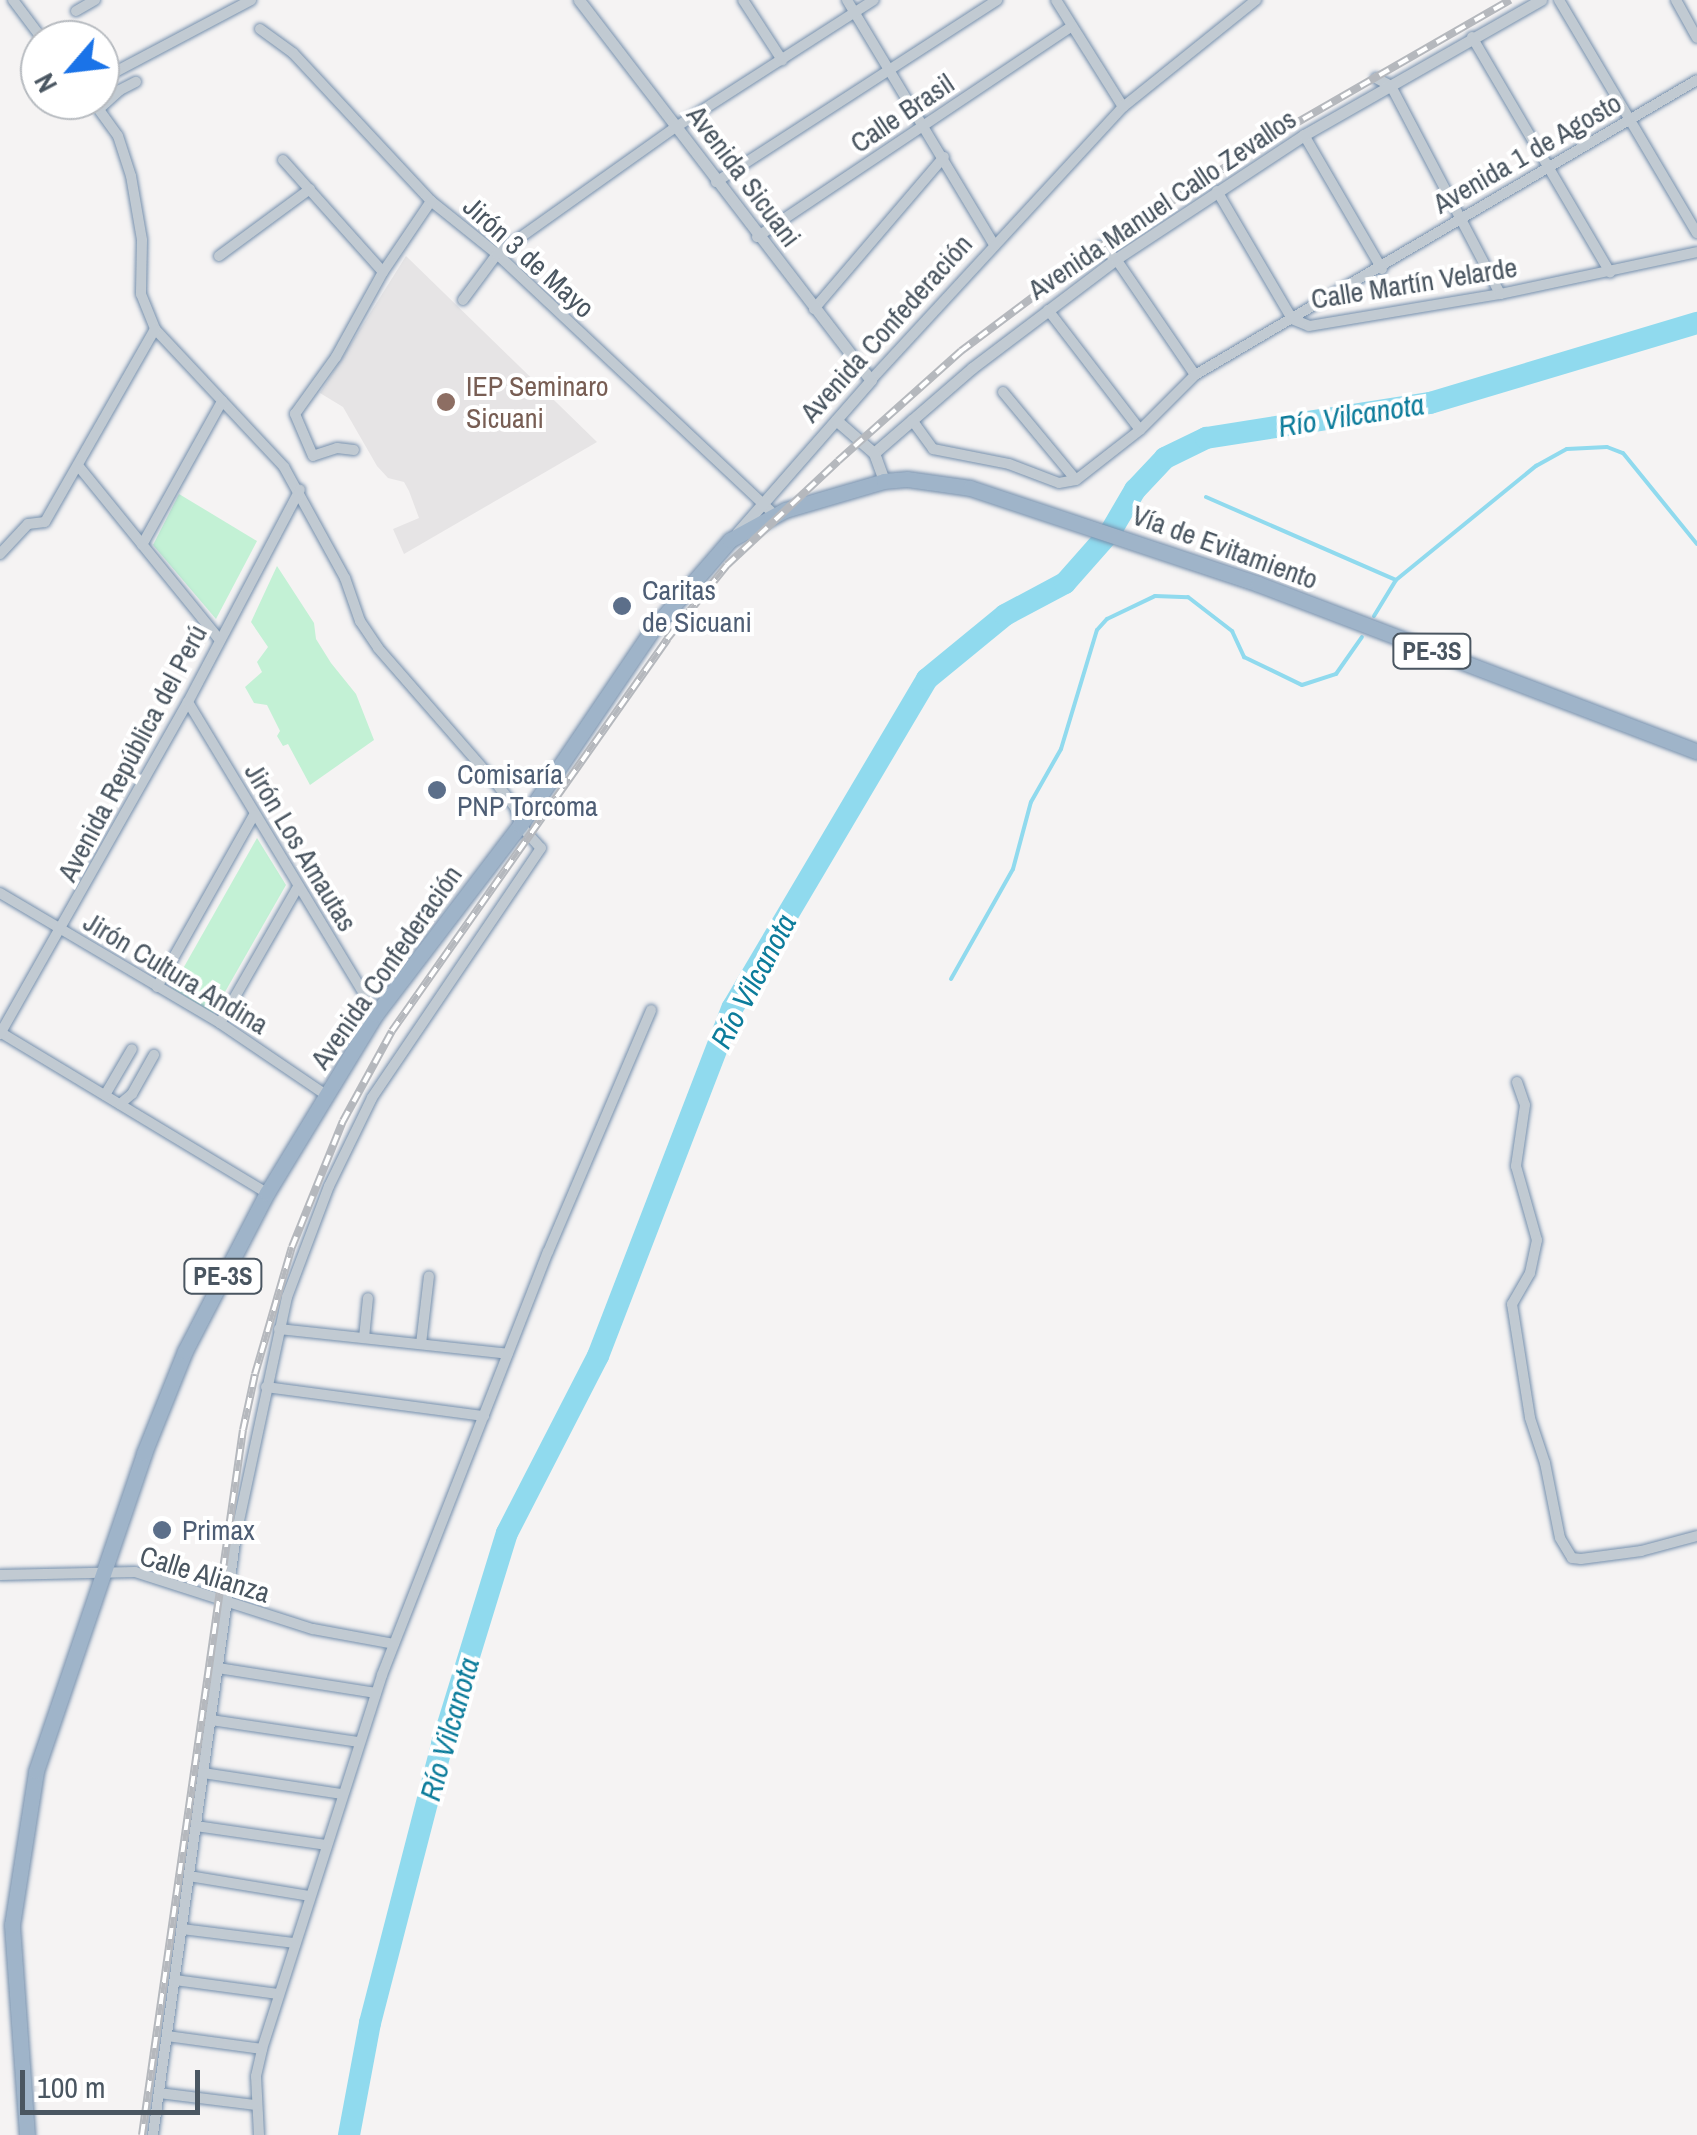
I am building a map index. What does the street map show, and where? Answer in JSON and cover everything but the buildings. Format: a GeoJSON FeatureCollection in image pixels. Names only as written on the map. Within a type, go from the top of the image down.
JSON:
{"type":"FeatureCollection","features":[{"type":"Feature","properties":{"kind":"highway","name":"Vía de Evitamiento"},"geometry":{"type":"LineString","coordinates":[[730,540],[769,509],[884,481],[906,479],[970,488],[1041,508],[1166,552],[1697,752]]}},
{"type":"Feature","properties":{"kind":"highway","name":"Avenida Confederación"},"geometry":{"type":"LineString","coordinates":[[27,2135],[12,1926],[36,1771],[144,1453],[185,1351],[267,1193],[376,1014],[520,826],[652,630],[730,540]]}},
{"type":"Feature","properties":{"kind":"street"},"geometry":{"type":"LineString","coordinates":[[76,11],[95,0]]}},
{"type":"Feature","properties":{"kind":"street"},"geometry":{"type":"LineString","coordinates":[[120,69],[251,0]]}},
{"type":"Feature","properties":{"kind":"street","name":"Avenida Sicuani"},"geometry":{"type":"LineString","coordinates":[[578,0],[871,380]]}},
{"type":"Feature","properties":{"kind":"street"},"geometry":{"type":"LineString","coordinates":[[743,0],[782,60]]}},
{"type":"Feature","properties":{"kind":"street"},"geometry":{"type":"LineString","coordinates":[[848,0],[926,124],[994,245]]}},
{"type":"Feature","properties":{"kind":"street"},"geometry":{"type":"LineString","coordinates":[[463,300],[498,254],[676,127],[874,0]]}},
{"type":"Feature","properties":{"kind":"street"},"geometry":{"type":"LineString","coordinates":[[716,182],[997,0]]}},
{"type":"Feature","properties":{"kind":"street"},"geometry":{"type":"LineString","coordinates":[[1056,0],[1124,106]]}},
{"type":"Feature","properties":{"kind":"street","name":"Avenida Confederación"},"geometry":{"type":"LineString","coordinates":[[769,509],[871,380],[1124,106],[1256,0]]}},
{"type":"Feature","properties":{"kind":"street","name":"Avenida Manuel Callo Zevallos"},"geometry":{"type":"LineString","coordinates":[[874,452],[1048,310],[1216,191],[1304,135],[1541,0]]}},
{"type":"Feature","properties":{"kind":"street"},"geometry":{"type":"LineString","coordinates":[[1559,0],[1697,233]]}},
{"type":"Feature","properties":{"kind":"street"},"geometry":{"type":"LineString","coordinates":[[1676,0],[1697,38]]}},
{"type":"Feature","properties":{"kind":"street","name":"Calle Brasil"},"geometry":{"type":"LineString","coordinates":[[757,236],[1072,26]]}},
{"type":"Feature","properties":{"kind":"street","name":"Jirón 3 de Mayo"},"geometry":{"type":"LineString","coordinates":[[260,29],[294,53],[431,201],[498,254],[769,509]]}},
{"type":"Feature","properties":{"kind":"street"},"geometry":{"type":"LineString","coordinates":[[1472,37],[1610,272]]}},
{"type":"Feature","properties":{"kind":"street"},"geometry":{"type":"LineString","coordinates":[[1376,78],[1391,86],[1500,294]]}},
{"type":"Feature","properties":{"kind":"street","name":"Avenida 1 de Agosto"},"geometry":{"type":"LineString","coordinates":[[1292,318],[1382,269],[1460,217],[1697,80]]}},
{"type":"Feature","properties":{"kind":"street"},"geometry":{"type":"LineString","coordinates":[[120,90],[136,82]]}},
{"type":"Feature","properties":{"kind":"street"},"geometry":{"type":"LineString","coordinates":[[107,120],[118,136],[132,176],[142,240],[141,294],[155,329],[284,467],[345,578],[360,621],[515,807],[520,826],[541,848],[372,1098],[329,1186],[279,1329],[240,1516],[153,2135]]}},
{"type":"Feature","properties":{"kind":"street"},"geometry":{"type":"LineString","coordinates":[[1304,135],[1382,269]]}},
{"type":"Feature","properties":{"kind":"street"},"geometry":{"type":"LineString","coordinates":[[814,309],[944,158]]}},
{"type":"Feature","properties":{"kind":"street"},"geometry":{"type":"LineString","coordinates":[[284,160],[383,272]]}},
{"type":"Feature","properties":{"kind":"street"},"geometry":{"type":"LineString","coordinates":[[219,256],[310,189]]}},
{"type":"Feature","properties":{"kind":"street"},"geometry":{"type":"LineString","coordinates":[[1216,191],[1292,318]]}},
{"type":"Feature","properties":{"kind":"street"},"geometry":{"type":"LineString","coordinates":[[354,450],[337,448],[312,456],[295,414],[336,357],[383,272],[431,201]]}},
{"type":"Feature","properties":{"kind":"street"},"geometry":{"type":"LineString","coordinates":[[1100,246],[1116,259],[1195,375]]}},
{"type":"Feature","properties":{"kind":"street","name":"Calle Martín Velarde"},"geometry":{"type":"LineString","coordinates":[[1076,480],[1140,430],[1195,375],[1292,318],[1309,326],[1500,294],[1697,252]]}},
{"type":"Feature","properties":{"kind":"street"},"geometry":{"type":"LineString","coordinates":[[1048,310],[1140,430]]}},
{"type":"Feature","properties":{"kind":"street"},"geometry":{"type":"LineString","coordinates":[[0,554],[28,524],[46,522],[80,468],[155,329]]}},
{"type":"Feature","properties":{"kind":"street"},"geometry":{"type":"LineString","coordinates":[[912,420],[933,449],[1021,468],[1059,483],[1076,480],[1003,392]]}},
{"type":"Feature","properties":{"kind":"street"},"geometry":{"type":"LineString","coordinates":[[142,545],[222,400]]}},
{"type":"Feature","properties":{"kind":"street"},"geometry":{"type":"LineString","coordinates":[[836,420],[874,452],[884,481]]}},
{"type":"Feature","properties":{"kind":"street"},"geometry":{"type":"LineString","coordinates":[[80,468],[219,639]]}},
{"type":"Feature","properties":{"kind":"street","name":"Avenida República del Perú"},"geometry":{"type":"LineString","coordinates":[[0,1033],[62,930],[188,702],[300,490]]}},
{"type":"Feature","properties":{"kind":"street","name":"Jirón Los Amautas"},"geometry":{"type":"LineString","coordinates":[[188,702],[376,1014]]}},
{"type":"Feature","properties":{"kind":"street"},"geometry":{"type":"LineString","coordinates":[[157,986],[254,815]]}},
{"type":"Feature","properties":{"kind":"street"},"geometry":{"type":"LineString","coordinates":[[220,1023],[298,887]]}},
{"type":"Feature","properties":{"kind":"street","name":"Jirón Cultura Andina"},"geometry":{"type":"LineString","coordinates":[[0,893],[220,1023],[326,1094]]}},
{"type":"Feature","properties":{"kind":"street"},"geometry":{"type":"LineString","coordinates":[[259,2135],[256,2104],[262,2050],[376,1692],[508,1354],[651,1010]]}},
{"type":"Feature","properties":{"kind":"street"},"geometry":{"type":"LineString","coordinates":[[0,1033],[267,1193]]}},
{"type":"Feature","properties":{"kind":"street"},"geometry":{"type":"LineString","coordinates":[[105,1096],[132,1049]]}},
{"type":"Feature","properties":{"kind":"street"},"geometry":{"type":"LineString","coordinates":[[120,1104],[132,1094],[154,1055]]}},
{"type":"Feature","properties":{"kind":"street"},"geometry":{"type":"LineString","coordinates":[[1517,1082],[1525,1105],[1516,1166],[1537,1240],[1530,1273],[1512,1304],[1530,1418],[1560,1538],[1572,1558],[1581,1559],[1642,1551],[1697,1536]]}},
{"type":"Feature","properties":{"kind":"street"},"geometry":{"type":"LineString","coordinates":[[421,1344],[429,1276]]}},
{"type":"Feature","properties":{"kind":"street"},"geometry":{"type":"LineString","coordinates":[[364,1338],[368,1298]]}},
{"type":"Feature","properties":{"kind":"street"},"geometry":{"type":"LineString","coordinates":[[279,1329],[508,1354]]}},
{"type":"Feature","properties":{"kind":"street"},"geometry":{"type":"LineString","coordinates":[[266,1387],[484,1416]]}},
{"type":"Feature","properties":{"kind":"street","name":"Calle Alianza"},"geometry":{"type":"LineString","coordinates":[[0,1575],[135,1572],[313,1629],[394,1644]]}},
{"type":"Feature","properties":{"kind":"street"},"geometry":{"type":"LineString","coordinates":[[218,1668],[376,1692]]}},
{"type":"Feature","properties":{"kind":"street"},"geometry":{"type":"LineString","coordinates":[[211,1720],[360,1742]]}},
{"type":"Feature","properties":{"kind":"street"},"geometry":{"type":"LineString","coordinates":[[204,1773],[342,1794]]}},
{"type":"Feature","properties":{"kind":"street"},"geometry":{"type":"LineString","coordinates":[[196,1826],[326,1844]]}},
{"type":"Feature","properties":{"kind":"street"},"geometry":{"type":"LineString","coordinates":[[189,1876],[310,1896]]}},
{"type":"Feature","properties":{"kind":"street"},"geometry":{"type":"LineString","coordinates":[[182,1930],[295,1943]]}},
{"type":"Feature","properties":{"kind":"street"},"geometry":{"type":"LineString","coordinates":[[175,1980],[278,1994]]}},
{"type":"Feature","properties":{"kind":"street"},"geometry":{"type":"LineString","coordinates":[[167,2036],[262,2050]]}},
{"type":"Feature","properties":{"kind":"street"},"geometry":{"type":"LineString","coordinates":[[159,2093],[256,2104]]}},
{"type":"Feature","properties":{"kind":"shaded area","name":"IEP Seminaro Sicuani"},"geometry":{"type":"Polygon","coordinates":[[[406,256],[597,442],[404,554],[393,529],[419,518],[409,491],[404,482],[388,478],[377,466],[343,407],[320,393],[406,256]]]}},
{"type":"Feature","properties":{"kind":"green space"},"geometry":{"type":"Polygon","coordinates":[[[179,494],[257,541],[216,619],[153,545],[179,494]]]}},
{"type":"Feature","properties":{"kind":"green space"},"geometry":{"type":"Polygon","coordinates":[[[277,566],[314,623],[316,639],[356,694],[374,740],[310,785],[288,744],[283,746],[277,736],[280,731],[267,705],[254,703],[245,687],[262,672],[257,662],[268,647],[251,622],[277,566]]]}},
{"type":"Feature","properties":{"kind":"green space"},"geometry":{"type":"Polygon","coordinates":[[[257,838],[286,885],[213,1013],[172,988],[257,838]]]}},
{"type":"Feature","properties":{"kind":"waterway","name":"Río Vilcanota"},"geometry":{"type":"LineString","coordinates":[[349,2135],[370,2023],[442,1744],[507,1533],[598,1356],[733,1007],[927,679],[1005,615],[1065,583],[1111,531],[1135,490],[1165,458],[1206,438],[1430,403],[1697,323]]}},
{"type":"Feature","properties":{"kind":"waterway"},"geometry":{"type":"LineString","coordinates":[[1374,616],[1396,580],[1536,466],[1567,449],[1607,447],[1623,453],[1697,544]]}},
{"type":"Feature","properties":{"kind":"waterway"},"geometry":{"type":"LineString","coordinates":[[1206,497],[1396,580]]}},
{"type":"Feature","properties":{"kind":"waterway"},"geometry":{"type":"LineString","coordinates":[[951,979],[1013,869],[1031,802],[1061,749],[1097,630],[1107,619],[1155,596],[1188,597],[1232,631],[1244,657],[1302,685],[1336,674],[1362,637]]}},
{"type":"Feature","properties":{"kind":"railway"},"geometry":{"type":"LineString","coordinates":[[142,2135],[243,1430],[255,1374],[292,1247],[343,1121],[392,1031],[667,639],[727,565],[838,461],[961,351],[1101,246],[1284,130],[1510,0]]}},
{"type":"Feature","properties":{"kind":"place","name":"IEP Seminaro Sicuani"},"geometry":{"type":"Point","coordinates":[446,402]}},
{"type":"Feature","properties":{"kind":"place","name":"Caritas de Sicuani"},"geometry":{"type":"Point","coordinates":[622,606]}},
{"type":"Feature","properties":{"kind":"place","name":"Comisaría PNP Torcoma"},"geometry":{"type":"Point","coordinates":[437,790]}},
{"type":"Feature","properties":{"kind":"place","name":"Primax"},"geometry":{"type":"Point","coordinates":[162,1530]}}]}
